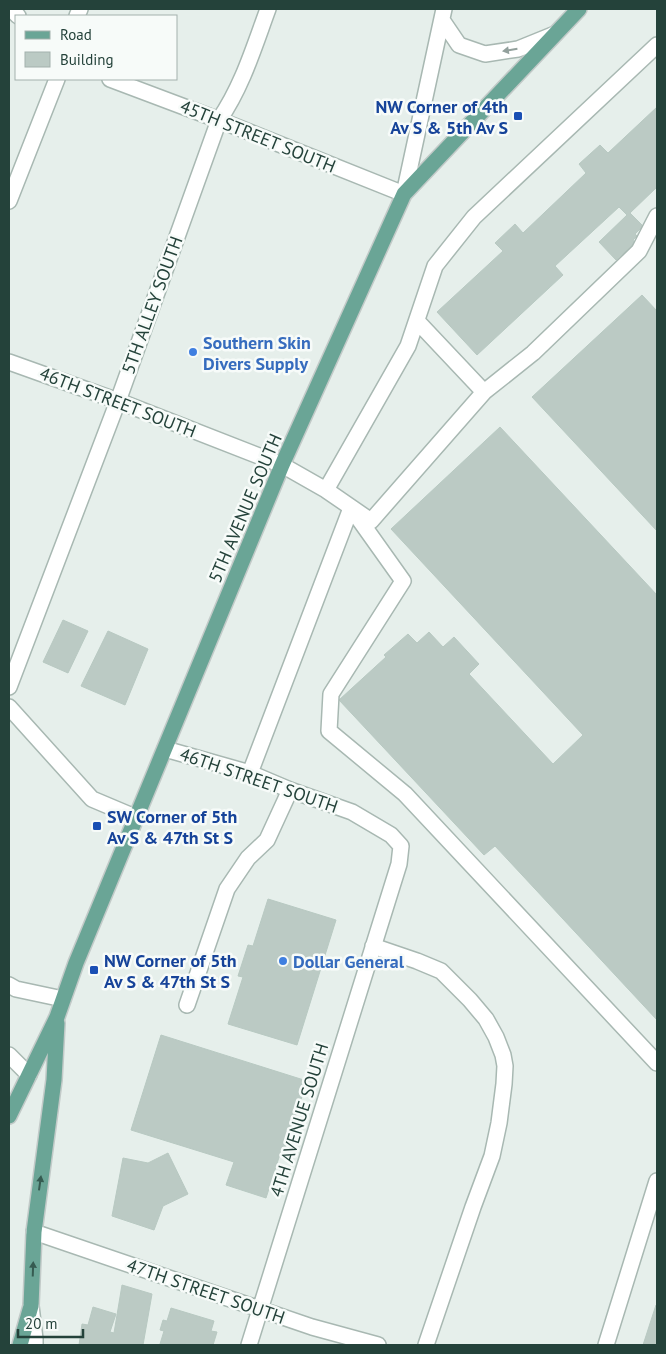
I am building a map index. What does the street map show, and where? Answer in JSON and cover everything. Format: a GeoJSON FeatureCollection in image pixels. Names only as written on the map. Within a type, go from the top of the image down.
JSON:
{"type":"FeatureCollection","features":[{"type":"Feature","properties":{"kind":"main road"},"geometry":{"type":"LineString","coordinates":[[404,194],[579,9]]}},
{"type":"Feature","properties":{"kind":"main road","name":"5TH AVENUE SOUTH"},"geometry":{"type":"LineString","coordinates":[[9,1116],[57,1017],[76,963],[282,465],[404,194]]}},
{"type":"Feature","properties":{"kind":"main road","name":"5TH AVENUE SOUTH"},"geometry":{"type":"LineString","coordinates":[[31,1306],[34,1232],[54,1080],[57,1017]]}},
{"type":"Feature","properties":{"kind":"main road"},"geometry":{"type":"LineString","coordinates":[[20,1345],[31,1306]]}},
{"type":"Feature","properties":{"kind":"street","name":"5TH ALLEY SOUTH"},"geometry":{"type":"LineString","coordinates":[[9,687],[118,401],[220,120],[229,106],[252,54],[268,9]]}},
{"type":"Feature","properties":{"kind":"street"},"geometry":{"type":"LineString","coordinates":[[443,14],[459,45],[485,54],[518,49],[555,34]]}},
{"type":"Feature","properties":{"kind":"street","name":"5TH AVENUE SOUTH"},"geometry":{"type":"LineString","coordinates":[[404,194],[443,14]]}},
{"type":"Feature","properties":{"kind":"street"},"geometry":{"type":"LineString","coordinates":[[326,490],[408,346],[435,266],[474,217],[657,45]]}},
{"type":"Feature","properties":{"kind":"street"},"geometry":{"type":"LineString","coordinates":[[9,201],[57,80]]}},
{"type":"Feature","properties":{"kind":"street","name":"45TH STREET SOUTH"},"geometry":{"type":"LineString","coordinates":[[113,80],[220,120],[404,194]]}},
{"type":"Feature","properties":{"kind":"street"},"geometry":{"type":"LineString","coordinates":[[351,508],[371,521],[484,392],[533,353],[639,251],[657,216]]}},
{"type":"Feature","properties":{"kind":"street"},"geometry":{"type":"LineString","coordinates":[[417,321],[484,392]]}},
{"type":"Feature","properties":{"kind":"street","name":"46TH STREET SOUTH"},"geometry":{"type":"LineString","coordinates":[[9,362],[118,401],[282,465],[326,490],[351,508]]}},
{"type":"Feature","properties":{"kind":"street"},"geometry":{"type":"LineString","coordinates":[[250,773],[351,508]]}},
{"type":"Feature","properties":{"kind":"street"},"geometry":{"type":"LineString","coordinates":[[351,508],[403,581],[330,694],[329,731],[405,794],[657,1063]]}},
{"type":"Feature","properties":{"kind":"street"},"geometry":{"type":"LineString","coordinates":[[9,707],[92,799],[137,818]]}},
{"type":"Feature","properties":{"kind":"street","name":"46TH STREET SOUTH"},"geometry":{"type":"LineString","coordinates":[[165,749],[250,773],[290,790],[352,812],[391,835],[401,846],[399,864],[385,906]]}},
{"type":"Feature","properties":{"kind":"street"},"geometry":{"type":"LineString","coordinates":[[187,1006],[227,889],[248,858],[267,840],[290,790]]}},
{"type":"Feature","properties":{"kind":"street","name":"4TH AVENUE SOUTH"},"geometry":{"type":"LineString","coordinates":[[248,1345],[385,906]]}},
{"type":"Feature","properties":{"kind":"street"},"geometry":{"type":"LineString","coordinates":[[373,946],[441,970],[486,1019],[496,1037],[505,1066],[499,1123],[492,1156],[426,1345]]}},
{"type":"Feature","properties":{"kind":"street"},"geometry":{"type":"LineString","coordinates":[[9,985],[16,989],[62,1000]]}},
{"type":"Feature","properties":{"kind":"street"},"geometry":{"type":"LineString","coordinates":[[9,1055],[29,1075]]}},
{"type":"Feature","properties":{"kind":"street"},"geometry":{"type":"LineString","coordinates":[[606,1345],[657,1181]]}},
{"type":"Feature","properties":{"kind":"street","name":"47TH STREET SOUTH"},"geometry":{"type":"LineString","coordinates":[[34,1232],[260,1310],[312,1327],[378,1345]]}},
{"type":"Feature","properties":{"kind":"street","name":"5TH AVENUE SOUTH"},"geometry":{"type":"LineString","coordinates":[[31,1306],[35,1345]]}},
{"type":"Feature","properties":{"kind":"building"},"geometry":{"type":"Polygon","coordinates":[[[657,107],[657,187],[630,213],[643,226],[635,234],[637,236],[633,240],[635,243],[616,260],[599,242],[627,215],[619,207],[555,266],[563,275],[477,355],[437,312],[503,251],[495,243],[515,224],[523,233],[586,173],[579,164],[600,145],[608,153],[657,107]]]}},
{"type":"Feature","properties":{"kind":"building"},"geometry":{"type":"Polygon","coordinates":[[[642,295],[657,311],[657,531],[532,397],[642,295]]]}},
{"type":"Feature","properties":{"kind":"building"},"geometry":{"type":"Polygon","coordinates":[[[500,427],[657,595],[657,1020],[495,846],[484,855],[339,700],[408,634],[417,643],[429,632],[443,647],[454,637],[479,664],[469,674],[553,764],[583,735],[391,529],[500,427]]]}},
{"type":"Feature","properties":{"kind":"building"},"geometry":{"type":"Polygon","coordinates":[[[63,620],[88,631],[68,673],[43,662],[63,620]]]}},
{"type":"Feature","properties":{"kind":"building"},"geometry":{"type":"Polygon","coordinates":[[[108,631],[148,649],[125,705],[81,686],[108,631]]]}},
{"type":"Feature","properties":{"kind":"building","name":"Dollar General"},"geometry":{"type":"Polygon","coordinates":[[[268,899],[336,920],[297,1045],[228,1024],[243,977],[238,976],[248,945],[253,946],[268,899]]]}},
{"type":"Feature","properties":{"kind":"building"},"geometry":{"type":"Polygon","coordinates":[[[161,1035],[307,1081],[284,1152],[281,1151],[266,1198],[226,1185],[234,1162],[131,1130],[161,1035]]]}},
{"type":"Feature","properties":{"kind":"building"},"geometry":{"type":"Polygon","coordinates":[[[168,1153],[188,1194],[163,1206],[154,1230],[112,1216],[123,1158],[148,1163],[168,1153]]]}},
{"type":"Feature","properties":{"kind":"building"},"geometry":{"type":"Polygon","coordinates":[[[122,1285],[152,1294],[143,1345],[79,1345],[82,1324],[88,1325],[93,1307],[116,1314],[110,1332],[114,1333],[122,1285]]]}},
{"type":"Feature","properties":{"kind":"building"},"geometry":{"type":"Polygon","coordinates":[[[656,1305],[657,1345],[643,1345],[656,1305]]]}},
{"type":"Feature","properties":{"kind":"building"},"geometry":{"type":"Polygon","coordinates":[[[171,1308],[214,1321],[211,1331],[217,1332],[213,1345],[160,1344],[164,1331],[160,1330],[163,1320],[167,1321],[171,1308]]]}},
{"type":"Feature","properties":{"kind":"place","name":"NW Corner of 4th Av S & 5th Av S"},"geometry":{"type":"Point","coordinates":[518,116]}},
{"type":"Feature","properties":{"kind":"place","name":"Southern Skin Divers Supply"},"geometry":{"type":"Point","coordinates":[193,352]}},
{"type":"Feature","properties":{"kind":"place","name":"SW Corner of 5th Av S & 47th St S"},"geometry":{"type":"Point","coordinates":[97,826]}},
{"type":"Feature","properties":{"kind":"place","name":"Dollar General"},"geometry":{"type":"Point","coordinates":[283,961]}},
{"type":"Feature","properties":{"kind":"place","name":"NW Corner of 5th Av S & 47th St S"},"geometry":{"type":"Point","coordinates":[94,970]}}]}
